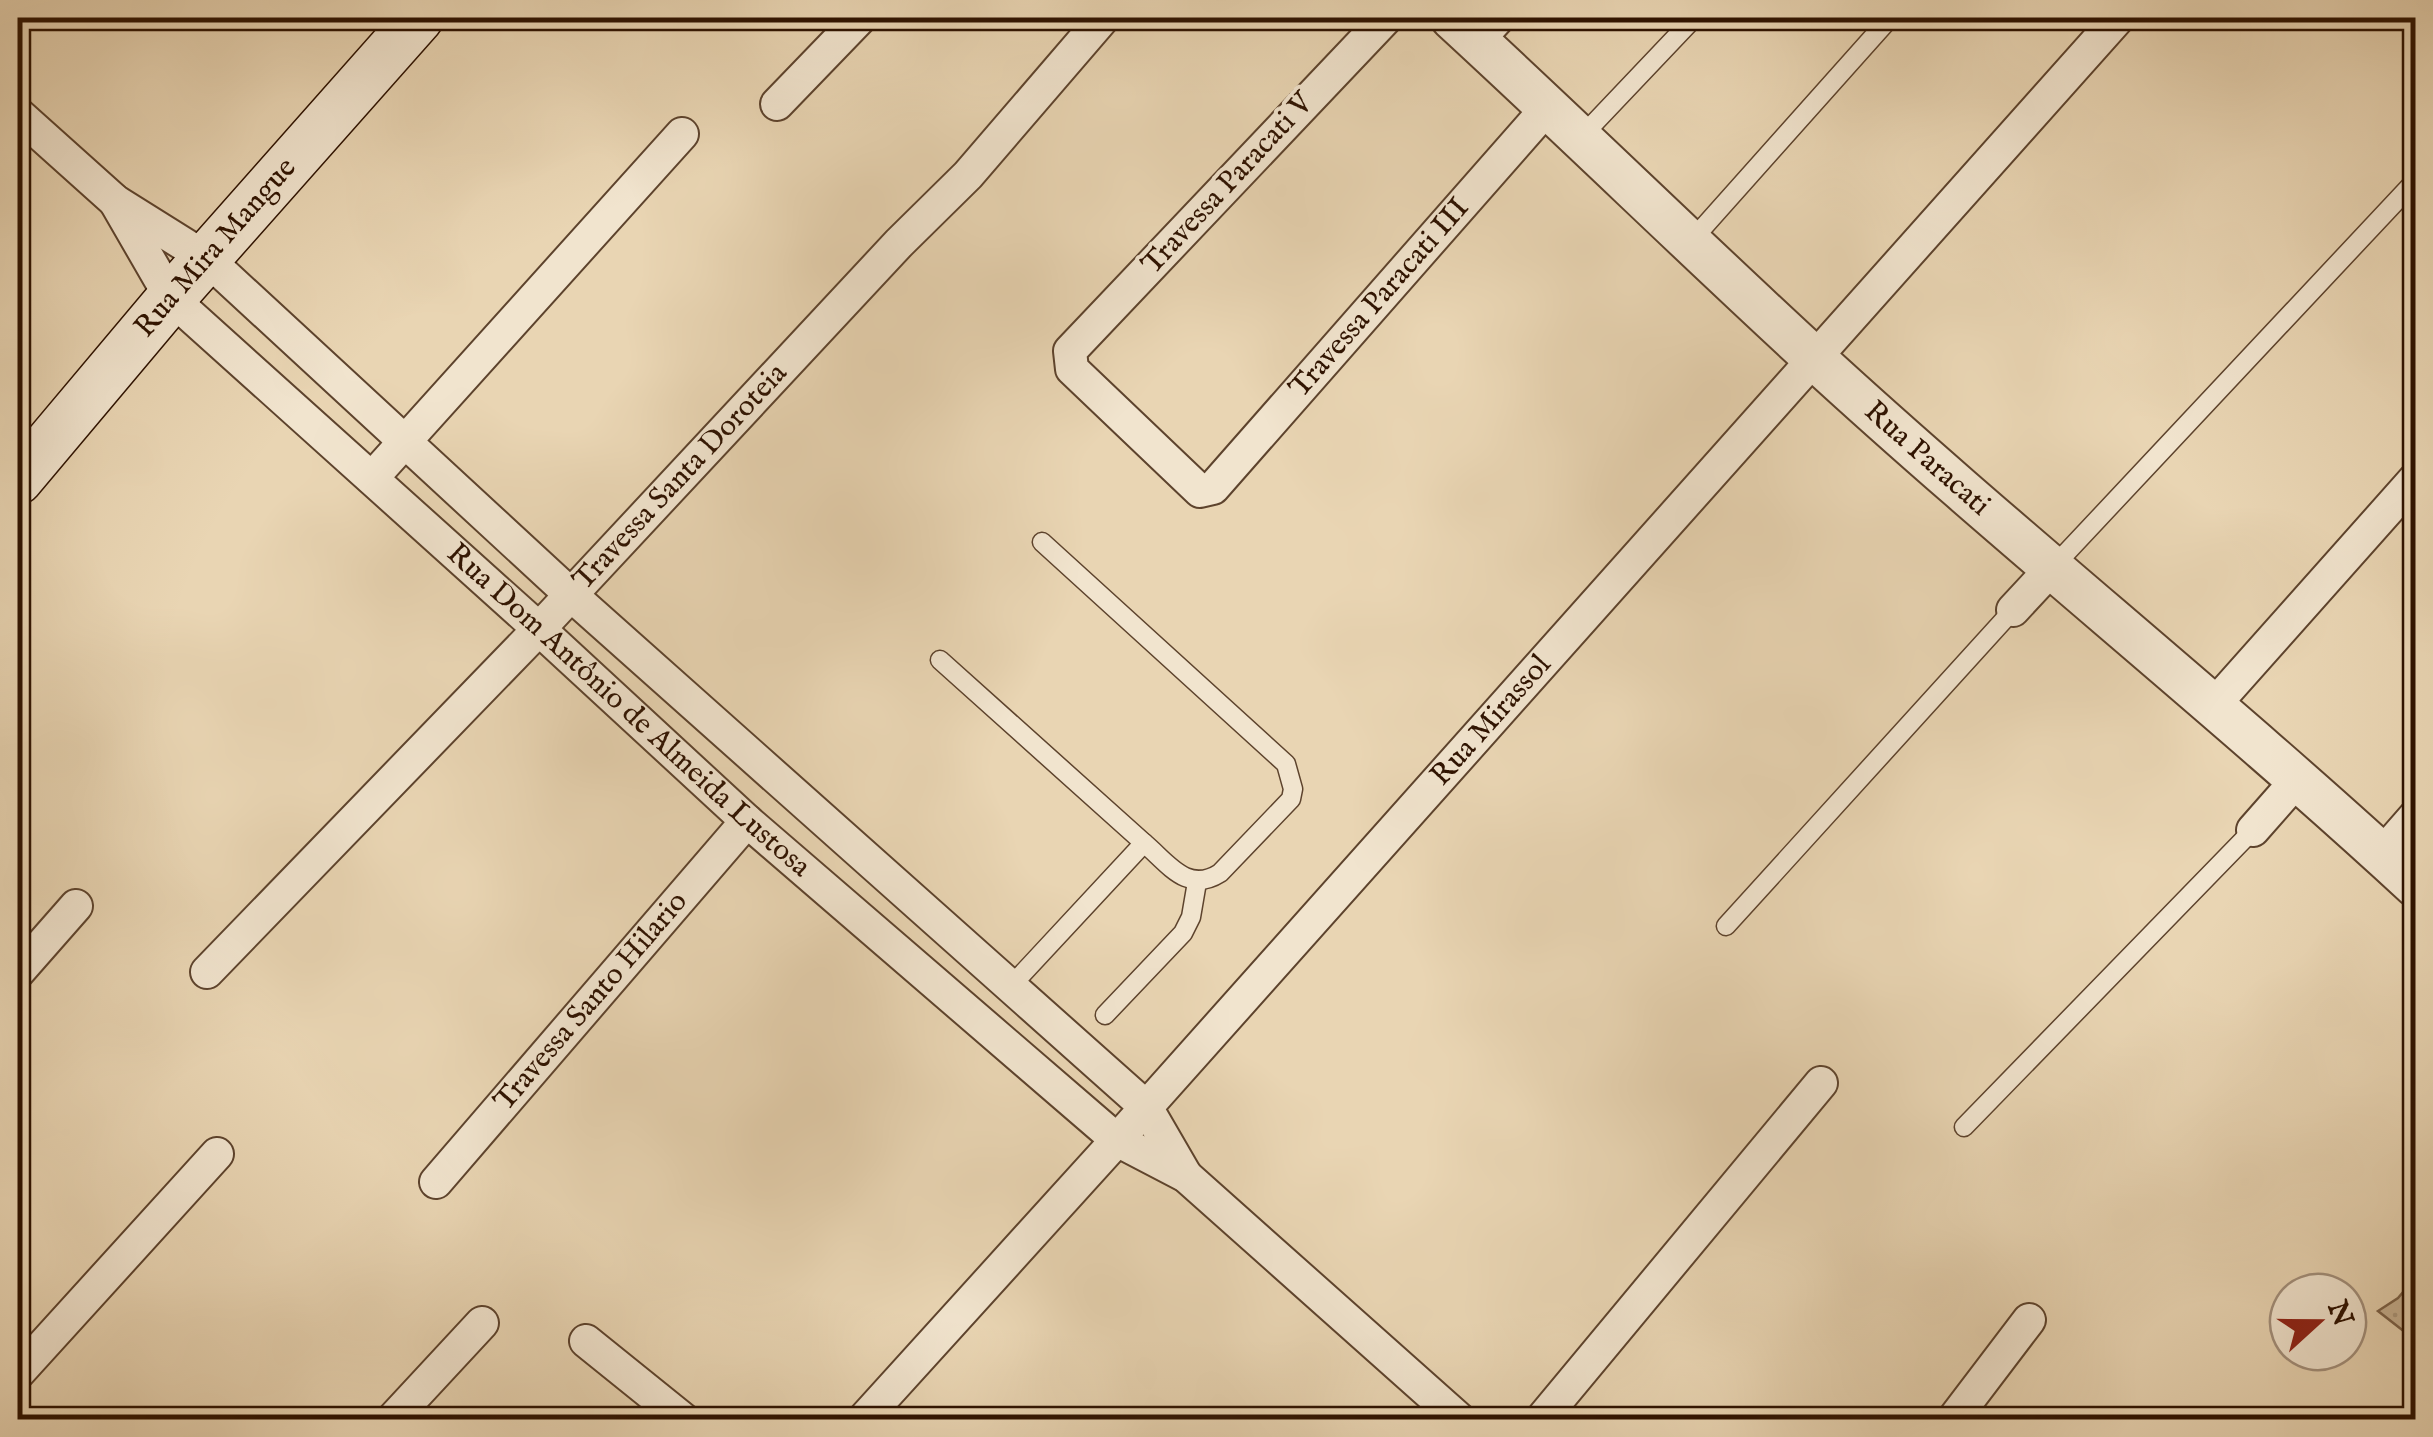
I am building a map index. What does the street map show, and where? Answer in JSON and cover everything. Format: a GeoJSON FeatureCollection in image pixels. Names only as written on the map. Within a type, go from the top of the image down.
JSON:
{"type":"FeatureCollection","features":[{"type":"Feature","properties":{"kind":"main road","name":"Rua Mira Mangue"},"geometry":{"type":"LineString","coordinates":[[18,480],[171,298],[419,18]]}},
{"type":"Feature","properties":{"kind":"street"},"geometry":{"type":"LineString","coordinates":[[778,104],[860,18]]}},
{"type":"Feature","properties":{"kind":"street","name":"Travessa Santa Doroteia"},"geometry":{"type":"LineString","coordinates":[[207,972],[539,629],[899,243],[968,175],[1104,18]]}},
{"type":"Feature","properties":{"kind":"street","name":"Travessa Paracati V"},"geometry":{"type":"LineString","coordinates":[[1213,488],[1200,490],[1072,370],[1070,351],[1386,18]]}},
{"type":"Feature","properties":{"kind":"street","name":"Rua Mirassol"},"geometry":{"type":"LineString","coordinates":[[863,1420],[2118,18]]}},
{"type":"Feature","properties":{"kind":"street","name":"Rua Paracati"},"geometry":{"type":"LineString","coordinates":[[1476,25],[1547,108],[1814,358],[2416,886]]}},
{"type":"Feature","properties":{"kind":"street","name":"Travessa Paracati III"},"geometry":{"type":"LineString","coordinates":[[1213,488],[1547,108]]}},
{"type":"Feature","properties":{"kind":"street","name":"Rua Dom Antônio de Almeida Lustosa"},"geometry":{"type":"LineString","coordinates":[[18,114],[114,201],[206,258],[570,594],[1146,1108],[1186,1176]]}},
{"type":"Feature","properties":{"kind":"street"},"geometry":{"type":"LineString","coordinates":[[372,478],[682,134]]}},
{"type":"Feature","properties":{"kind":"street","name":"Rua Dom Antônio de Almeida Lustosa"},"geometry":{"type":"LineString","coordinates":[[114,201],[171,298],[747,821],[1116,1140],[1186,1176],[1460,1420]]}},
{"type":"Feature","properties":{"kind":"street"},"geometry":{"type":"LineString","coordinates":[[2214,705],[2416,478]]}},
{"type":"Feature","properties":{"kind":"street"},"geometry":{"type":"LineString","coordinates":[[2012,610],[2052,568]]}},
{"type":"Feature","properties":{"kind":"street"},"geometry":{"type":"LineString","coordinates":[[2253,830],[2297,780]]}},
{"type":"Feature","properties":{"kind":"street"},"geometry":{"type":"LineString","coordinates":[[2381,855],[2416,815]]}},
{"type":"Feature","properties":{"kind":"street","name":"Travessa Santo Hilario"},"geometry":{"type":"LineString","coordinates":[[436,1182],[747,821]]}},
{"type":"Feature","properties":{"kind":"street"},"geometry":{"type":"LineString","coordinates":[[18,972],[76,906]]}},
{"type":"Feature","properties":{"kind":"street"},"geometry":{"type":"LineString","coordinates":[[1542,1420],[1821,1083]]}},
{"type":"Feature","properties":{"kind":"street"},"geometry":{"type":"LineString","coordinates":[[18,1374],[217,1154]]}},
{"type":"Feature","properties":{"kind":"street"},"geometry":{"type":"LineString","coordinates":[[1954,1420],[2028,1320]]}},
{"type":"Feature","properties":{"kind":"street"},"geometry":{"type":"LineString","coordinates":[[392,1420],[482,1322]]}},
{"type":"Feature","properties":{"kind":"street"},"geometry":{"type":"LineString","coordinates":[[586,1342],[684,1420]]}},
{"type":"Feature","properties":{"kind":"lane"},"geometry":{"type":"LineString","coordinates":[[1579,138],[1694,18]]}},
{"type":"Feature","properties":{"kind":"lane"},"geometry":{"type":"LineString","coordinates":[[1692,240],[1890,18]]}},
{"type":"Feature","properties":{"kind":"lane"},"geometry":{"type":"LineString","coordinates":[[2052,568],[2416,180]]}},
{"type":"Feature","properties":{"kind":"lane"},"geometry":{"type":"LineString","coordinates":[[940,660],[1186,879],[1197,882],[1220,873],[1291,799],[1293,789],[1286,764],[1042,542]]}},
{"type":"Feature","properties":{"kind":"lane"},"geometry":{"type":"LineString","coordinates":[[1726,926],[2012,610]]}},
{"type":"Feature","properties":{"kind":"lane"},"geometry":{"type":"LineString","coordinates":[[1964,1127],[2253,830]]}},
{"type":"Feature","properties":{"kind":"lane"},"geometry":{"type":"LineString","coordinates":[[1010,987],[1144,843]]}},
{"type":"Feature","properties":{"kind":"lane"},"geometry":{"type":"LineString","coordinates":[[1106,1016],[1183,933],[1192,917],[1197,882]]}},
{"type":"Feature","properties":{"kind":"shaded area"},"geometry":{"type":"Polygon","coordinates":[[[2415,1278],[2415,1340],[2378,1311],[2398,1298],[2415,1278]]]}}]}
